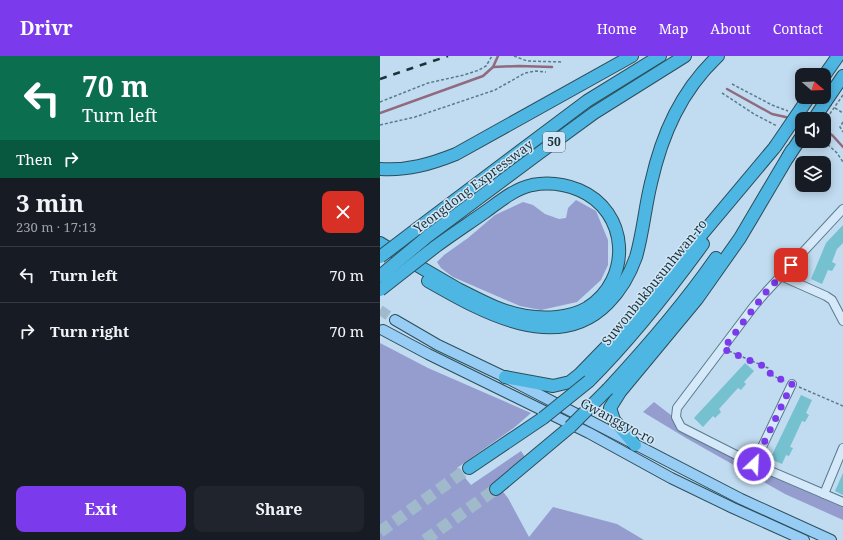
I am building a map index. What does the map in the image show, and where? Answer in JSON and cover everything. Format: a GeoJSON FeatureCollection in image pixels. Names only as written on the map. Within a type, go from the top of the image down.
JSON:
{"type":"FeatureCollection","features":[{"type":"Feature","properties":{"kind":"highway"},"geometry":{"type":"LineString","coordinates":[[380,169],[406,168],[434,162],[456,154],[632,56]]}},
{"type":"Feature","properties":{"kind":"highway","name":"Yeongdong Expressway"},"geometry":{"type":"LineString","coordinates":[[380,257],[587,101],[660,56]]}},
{"type":"Feature","properties":{"kind":"highway","name":"Yeongdong Expressway"},"geometry":{"type":"LineString","coordinates":[[380,276],[428,236],[594,113],[685,56]]}},
{"type":"Feature","properties":{"kind":"highway"},"geometry":{"type":"LineString","coordinates":[[380,253],[465,302],[506,320],[527,325],[549,327],[570,325],[586,320],[603,308],[624,284],[636,258],[651,183],[667,129],[686,93],[698,76],[718,56]]}},
{"type":"Feature","properties":{"kind":"highway"},"geometry":{"type":"LineString","coordinates":[[830,68],[838,56]]}},
{"type":"Feature","properties":{"kind":"highway"},"geometry":{"type":"LineString","coordinates":[[822,112],[830,105],[843,76]]}},
{"type":"Feature","properties":{"kind":"highway","name":"Suwonbukbusunhwan-ro"},"geometry":{"type":"LineString","coordinates":[[469,468],[543,418],[589,380],[612,357],[646,318],[695,256],[804,104]]}},
{"type":"Feature","properties":{"kind":"highway"},"geometry":{"type":"LineString","coordinates":[[506,377],[553,386],[570,382],[580,374],[616,338],[775,146]]}},
{"type":"Feature","properties":{"kind":"highway"},"geometry":{"type":"LineString","coordinates":[[496,489],[570,427],[630,366],[664,326],[711,265],[795,146]]}},
{"type":"Feature","properties":{"kind":"highway"},"geometry":{"type":"LineString","coordinates":[[635,445],[614,420],[610,408],[620,392],[697,299],[740,238],[792,150]]}},
{"type":"Feature","properties":{"kind":"highway"},"geometry":{"type":"LineString","coordinates":[[380,243],[421,268],[480,300],[514,314],[538,317],[573,314],[594,303],[614,278],[620,251],[618,235],[609,214],[590,195],[575,188],[549,183],[529,186],[513,193],[435,247],[380,290]]}},
{"type":"Feature","properties":{"kind":"main road","name":"Gwanggyo-ro"},"geometry":{"type":"LineString","coordinates":[[394,320],[438,345],[506,377],[741,499],[831,540]]}},
{"type":"Feature","properties":{"kind":"main road","name":"Gwanggyo-ro"},"geometry":{"type":"LineString","coordinates":[[383,330],[428,354],[589,433],[678,481],[804,540]]}},
{"type":"Feature","properties":{"kind":"lane"},"geometry":{"type":"LineString","coordinates":[[843,209],[754,306],[677,408],[676,417],[681,427],[754,464],[843,502]]}},
{"type":"Feature","properties":{"kind":"lane"},"geometry":{"type":"LineString","coordinates":[[781,276],[832,300],[843,321]]}},
{"type":"Feature","properties":{"kind":"lane"},"geometry":{"type":"LineString","coordinates":[[754,464],[792,384]]}},
{"type":"Feature","properties":{"kind":"lane"},"geometry":{"type":"LineString","coordinates":[[824,494],[843,448]]}},
{"type":"Feature","properties":{"kind":"path"},"geometry":{"type":"LineString","coordinates":[[380,102],[428,84],[480,70],[486,66],[492,56]]}},
{"type":"Feature","properties":{"kind":"path"},"geometry":{"type":"LineString","coordinates":[[514,56],[527,61],[563,62]]}},
{"type":"Feature","properties":{"kind":"path"},"geometry":{"type":"LineString","coordinates":[[380,125],[416,117],[495,90],[524,73],[546,72]]}},
{"type":"Feature","properties":{"kind":"path"},"geometry":{"type":"LineString","coordinates":[[722,93],[754,114],[782,128]]}},
{"type":"Feature","properties":{"kind":"path"},"geometry":{"type":"LineString","coordinates":[[830,105],[843,113]]}},
{"type":"Feature","properties":{"kind":"path"},"geometry":{"type":"LineString","coordinates":[[843,122],[840,127],[843,132]]}},
{"type":"Feature","properties":{"kind":"path"},"geometry":{"type":"LineString","coordinates":[[831,147],[843,162]]}},
{"type":"Feature","properties":{"kind":"path"},"geometry":{"type":"LineString","coordinates":[[723,349],[768,368],[771,375],[843,406]]}},
{"type":"Feature","properties":{"kind":"shaded area"},"geometry":{"type":"Polygon","coordinates":[[[576,200],[596,211],[608,240],[608,265],[601,280],[577,302],[541,310],[520,306],[453,277],[441,268],[437,262],[495,215],[523,202],[533,205],[545,214],[559,219],[566,218],[568,208],[576,200]]]}},
{"type":"Feature","properties":{"kind":"shaded area"},"geometry":{"type":"Polygon","coordinates":[[[380,343],[428,368],[531,413],[515,427],[457,468],[471,485],[521,451],[527,460],[495,482],[508,498],[529,537],[553,507],[617,524],[644,540],[380,540],[380,343]]]}},
{"type":"Feature","properties":{"kind":"shaded area"},"geometry":{"type":"Polygon","coordinates":[[[654,402],[689,429],[843,505],[843,520],[785,494],[643,412],[654,402]]]}},
{"type":"Feature","properties":{"kind":"building"},"geometry":{"type":"Polygon","coordinates":[[[843,225],[843,243],[837,249],[832,262],[836,264],[832,271],[828,270],[822,284],[811,279],[826,243],[843,225]]]}},
{"type":"Feature","properties":{"kind":"building"},"geometry":{"type":"Polygon","coordinates":[[[745,363],[754,371],[744,382],[746,384],[741,390],[738,388],[719,409],[721,412],[715,418],[713,416],[703,427],[694,418],[745,363]]]}},
{"type":"Feature","properties":{"kind":"building"},"geometry":{"type":"Polygon","coordinates":[[[801,395],[812,400],[806,413],[809,415],[805,422],[802,421],[790,447],[793,448],[789,456],[786,455],[782,464],[770,459],[801,395]]]}},
{"type":"Feature","properties":{"kind":"building"},"geometry":{"type":"Polygon","coordinates":[[[843,473],[843,495],[835,491],[843,473]]]}},
{"type":"Feature","properties":{"kind":"waterway"},"geometry":{"type":"LineString","coordinates":[[380,113],[483,76],[493,67],[498,56]]}},
{"type":"Feature","properties":{"kind":"waterway"},"geometry":{"type":"LineString","coordinates":[[493,67],[552,67]]}},
{"type":"Feature","properties":{"kind":"waterway"},"geometry":{"type":"LineString","coordinates":[[727,89],[772,114],[790,118]]}},
{"type":"Feature","properties":{"kind":"waterway"},"geometry":{"type":"LineString","coordinates":[[831,134],[843,147]]}},
{"type":"Feature","properties":{"kind":"tunnel"},"geometry":{"type":"LineString","coordinates":[[380,310],[395,320]]}},
{"type":"Feature","properties":{"kind":"tunnel"},"geometry":{"type":"LineString","coordinates":[[380,532],[469,468]]}},
{"type":"Feature","properties":{"kind":"tunnel"},"geometry":{"type":"LineString","coordinates":[[425,540],[496,489]]}},
{"type":"Feature","properties":{"kind":"railway"},"geometry":{"type":"LineString","coordinates":[[380,79],[448,56]]}},
{"type":"Feature","properties":{"kind":"route"},"geometry":{"type":"LineString","coordinates":[[754,464],[792,384],[771,375],[768,368],[723,349],[754,306],[791,265]]}}]}
